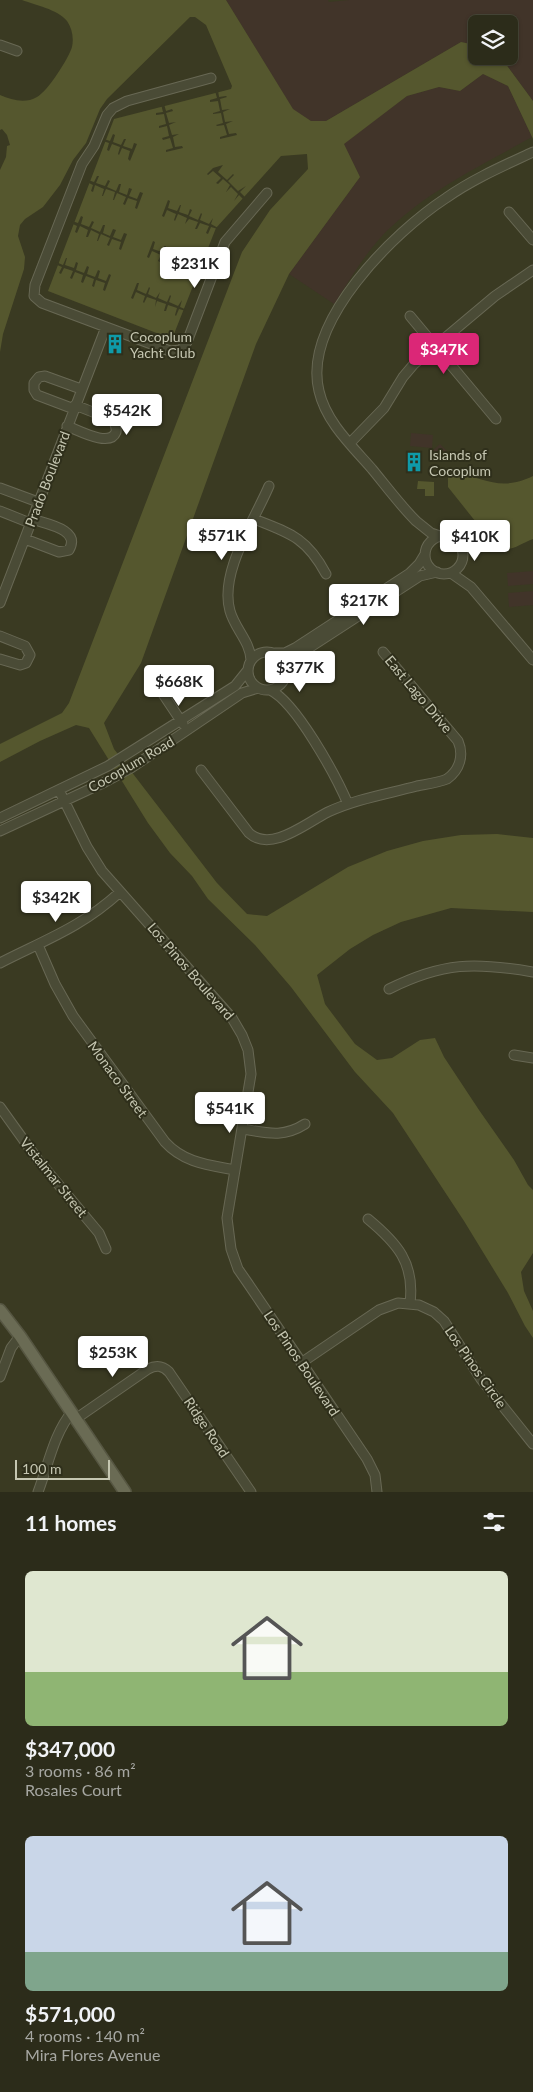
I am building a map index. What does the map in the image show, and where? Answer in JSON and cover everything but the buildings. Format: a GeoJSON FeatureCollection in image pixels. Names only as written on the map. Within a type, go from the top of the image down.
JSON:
{"type":"FeatureCollection","features":[{"type":"Feature","properties":{"kind":"main road"},"geometry":{"type":"LineString","coordinates":[[0,1310],[74,1415],[122,1490]]}},
{"type":"Feature","properties":{"kind":"street"},"geometry":{"type":"LineString","coordinates":[[0,45],[16,51]]}},
{"type":"Feature","properties":{"kind":"street"},"geometry":{"type":"LineString","coordinates":[[211,78],[118,104],[107,115],[94,146],[80,167],[34,293],[36,299],[42,303],[170,351],[177,351],[184,347],[225,242],[267,193]]}},
{"type":"Feature","properties":{"kind":"street"},"geometry":{"type":"LineString","coordinates":[[437,572],[428,565],[425,537],[416,521],[330,418],[321,398],[317,382],[316,366],[320,345],[334,315],[373,262],[414,221],[463,187],[530,153]]}},
{"type":"Feature","properties":{"kind":"street"},"geometry":{"type":"LineString","coordinates":[[509,212],[533,240]]}},
{"type":"Feature","properties":{"kind":"street"},"geometry":{"type":"LineString","coordinates":[[350,442],[384,408],[410,368],[495,296],[533,270]]}},
{"type":"Feature","properties":{"kind":"street"},"geometry":{"type":"LineString","coordinates":[[410,316],[496,419]]}},
{"type":"Feature","properties":{"kind":"street","name":"Prado Boulevard"},"geometry":{"type":"LineString","coordinates":[[0,603],[106,327]]}},
{"type":"Feature","properties":{"kind":"street"},"geometry":{"type":"LineString","coordinates":[[68,426],[104,439],[110,438],[115,433],[116,425],[111,419],[37,395],[34,390],[34,383],[39,377],[45,376],[81,389]]}},
{"type":"Feature","properties":{"kind":"street"},"geometry":{"type":"LineString","coordinates":[[251,660],[250,651],[244,636],[230,611],[228,584],[233,565],[269,486]]}},
{"type":"Feature","properties":{"kind":"street"},"geometry":{"type":"LineString","coordinates":[[0,488],[38,502]]}},
{"type":"Feature","properties":{"kind":"street"},"geometry":{"type":"LineString","coordinates":[[0,511],[68,533],[72,539],[72,545],[69,550],[62,552],[25,539]]}},
{"type":"Feature","properties":{"kind":"street"},"geometry":{"type":"LineString","coordinates":[[254,519],[292,534],[302,541],[314,553],[326,574]]}},
{"type":"Feature","properties":{"kind":"street"},"geometry":{"type":"LineString","coordinates":[[416,521],[431,533],[452,537],[461,545],[464,557],[462,563],[451,573]]}},
{"type":"Feature","properties":{"kind":"street"},"geometry":{"type":"LineString","coordinates":[[251,660],[260,653],[285,653],[295,648],[413,570],[430,542],[440,536]]}},
{"type":"Feature","properties":{"kind":"street"},"geometry":{"type":"LineString","coordinates":[[462,563],[471,587]]}},
{"type":"Feature","properties":{"kind":"street"},"geometry":{"type":"LineString","coordinates":[[290,705],[284,681],[287,670],[294,659],[317,642],[420,576],[437,572],[451,573],[471,587],[533,660]]}},
{"type":"Feature","properties":{"kind":"street"},"geometry":{"type":"LineString","coordinates":[[0,636],[25,646],[30,655],[26,663],[20,665],[0,659]]}},
{"type":"Feature","properties":{"kind":"street"},"geometry":{"type":"LineString","coordinates":[[244,636],[255,647],[270,652],[283,660],[287,670]]}},
{"type":"Feature","properties":{"kind":"street","name":"East Lago Drive"},"geometry":{"type":"LineString","coordinates":[[200,770],[249,833],[260,840],[277,840],[348,804],[443,780],[456,770],[460,759],[460,746],[454,736],[382,652]]}},
{"type":"Feature","properties":{"kind":"street","name":"Cocoplum Road"},"geometry":{"type":"LineString","coordinates":[[0,818],[125,756],[235,686],[248,671],[251,660]]}},
{"type":"Feature","properties":{"kind":"street"},"geometry":{"type":"LineString","coordinates":[[248,671],[250,681],[258,688],[270,690],[278,694],[290,705],[330,766],[348,804]]}},
{"type":"Feature","properties":{"kind":"street"},"geometry":{"type":"LineString","coordinates":[[270,690],[275,689],[284,681]]}},
{"type":"Feature","properties":{"kind":"street","name":"Cocoplum Road"},"geometry":{"type":"LineString","coordinates":[[0,831],[106,782],[187,731],[242,693],[258,688]]}},
{"type":"Feature","properties":{"kind":"street"},"geometry":{"type":"LineString","coordinates":[[161,691],[187,731]]}},
{"type":"Feature","properties":{"kind":"street","name":"Los Pinos Boulevard"},"geometry":{"type":"LineString","coordinates":[[59,790],[91,854],[102,871],[222,1005],[242,1035],[249,1053],[251,1066],[227,1218],[229,1241],[235,1261],[246,1282],[367,1459],[375,1476],[377,1492]]}},
{"type":"Feature","properties":{"kind":"street"},"geometry":{"type":"LineString","coordinates":[[0,963],[80,924],[120,892]]}},
{"type":"Feature","properties":{"kind":"street","name":"Monaco Street"},"geometry":{"type":"LineString","coordinates":[[38,945],[55,984],[73,1016],[164,1142],[176,1153],[190,1160],[235,1170]]}},
{"type":"Feature","properties":{"kind":"street"},"geometry":{"type":"LineString","coordinates":[[389,989],[425,973],[450,967],[483,964],[533,972]]}},
{"type":"Feature","properties":{"kind":"street"},"geometry":{"type":"LineString","coordinates":[[514,1055],[533,1058]]}},
{"type":"Feature","properties":{"kind":"street","name":"Vistalmar Street"},"geometry":{"type":"LineString","coordinates":[[0,1107],[38,1160],[99,1233],[106,1249]]}},
{"type":"Feature","properties":{"kind":"street"},"geometry":{"type":"LineString","coordinates":[[242,1129],[284,1133],[294,1132],[305,1124]]}},
{"type":"Feature","properties":{"kind":"street"},"geometry":{"type":"LineString","coordinates":[[302,1363],[379,1310],[394,1304],[410,1303],[411,1280],[406,1262],[388,1236],[368,1219]]}},
{"type":"Feature","properties":{"kind":"street","name":"Los Pinos Circle"},"geometry":{"type":"LineString","coordinates":[[410,1303],[431,1311],[444,1321],[481,1380],[533,1444]]}},
{"type":"Feature","properties":{"kind":"street"},"geometry":{"type":"LineString","coordinates":[[0,1377],[11,1348],[20,1336]]}},
{"type":"Feature","properties":{"kind":"street","name":"Ridge Road"},"geometry":{"type":"LineString","coordinates":[[74,1415],[148,1369],[160,1366],[169,1372],[251,1492]]}},
{"type":"Feature","properties":{"kind":"street"},"geometry":{"type":"LineString","coordinates":[[38,1492],[65,1422],[74,1415]]}},
{"type":"Feature","properties":{"kind":"shaded area"},"geometry":{"type":"Polygon","coordinates":[[[22,0],[226,0],[293,109],[311,121],[326,121],[461,42],[468,43],[468,65],[507,65],[533,101],[533,139],[508,86],[483,74],[460,91],[439,87],[407,96],[344,144],[360,177],[289,274],[256,344],[141,663],[104,723],[114,749],[217,883],[247,914],[267,916],[348,867],[387,851],[423,841],[461,835],[497,834],[533,838],[533,912],[451,908],[401,922],[373,935],[350,949],[317,975],[325,1004],[355,1044],[377,1060],[392,1058],[420,1040],[435,1038],[444,1057],[533,1190],[533,1253],[521,1272],[524,1291],[533,1311],[533,1338],[464,1221],[393,1113],[355,1072],[291,987],[255,945],[208,899],[192,876],[170,853],[148,823],[89,728],[76,725],[0,762],[0,744],[62,713],[69,703],[242,252],[270,210],[308,169],[307,154],[281,156],[216,228],[172,339],[48,291],[114,119],[231,89],[232,86],[206,25],[195,17],[190,17],[107,99],[100,109],[86,143],[73,160],[60,185],[43,207],[25,219],[20,225],[18,236],[25,257],[24,269],[3,334],[0,352],[0,170],[6,157],[7,146],[10,145],[7,135],[2,129],[0,130],[0,95],[23,101],[37,97],[46,89],[67,59],[73,44],[70,27],[63,17],[52,10],[22,0]]]}},
{"type":"Feature","properties":{"kind":"shaded area"},"geometry":{"type":"Polygon","coordinates":[[[226,0],[328,0],[329,2],[349,0],[533,0],[533,101],[507,65],[518,65],[518,15],[468,15],[468,43],[461,42],[326,121],[311,121],[293,110],[226,0]]]}},
{"type":"Feature","properties":{"kind":"shaded area"},"geometry":{"type":"Polygon","coordinates":[[[483,74],[508,86],[532,137],[458,178],[407,213],[375,244],[334,304],[289,274],[360,177],[343,144],[407,96],[439,87],[460,91],[483,74]]]}},
{"type":"Feature","properties":{"kind":"shaded area"},"geometry":{"type":"Polygon","coordinates":[[[411,433],[433,435],[432,448],[410,446],[411,433]]]}},
{"type":"Feature","properties":{"kind":"shaded area"},"geometry":{"type":"Polygon","coordinates":[[[440,444],[453,457],[449,461],[443,458],[436,458],[431,452],[440,444]]]}},
{"type":"Feature","properties":{"kind":"shaded area"},"geometry":{"type":"Polygon","coordinates":[[[455,473],[502,483],[521,481],[533,476],[533,539],[507,549],[497,546],[491,541],[448,487],[448,477],[455,473]]]}},
{"type":"Feature","properties":{"kind":"shaded area"},"geometry":{"type":"Polygon","coordinates":[[[418,481],[434,482],[434,496],[425,496],[425,489],[417,489],[418,481]]]}},
{"type":"Feature","properties":{"kind":"shaded area"},"geometry":{"type":"Polygon","coordinates":[[[533,571],[533,584],[508,586],[507,573],[533,571]]]}},
{"type":"Feature","properties":{"kind":"shaded area"},"geometry":{"type":"Polygon","coordinates":[[[533,591],[533,605],[509,607],[508,593],[533,591]]]}},
{"type":"Feature","properties":{"kind":"pier"},"geometry":{"type":"Polygon","coordinates":[[[218,90],[219,97],[227,97],[220,99],[222,110],[230,109],[223,112],[225,122],[233,121],[226,124],[229,134],[236,133],[237,135],[220,139],[220,137],[227,135],[224,125],[216,125],[223,123],[221,113],[213,114],[220,111],[218,101],[210,102],[210,100],[217,98],[215,91],[218,90]]]}},
{"type":"Feature","properties":{"kind":"pier"},"geometry":{"type":"Polygon","coordinates":[[[161,104],[164,104],[166,111],[172,109],[173,111],[166,113],[169,123],[176,122],[169,125],[172,135],[179,134],[173,137],[175,147],[182,146],[183,148],[166,152],[166,150],[173,148],[170,138],[163,140],[162,138],[169,136],[167,126],[159,128],[159,126],[166,124],[164,114],[156,115],[156,113],[163,112],[161,104]]]}},
{"type":"Feature","properties":{"kind":"pier"},"geometry":{"type":"Polygon","coordinates":[[[113,134],[115,135],[113,142],[121,145],[124,139],[126,139],[123,146],[132,149],[134,143],[137,144],[130,161],[128,159],[130,151],[122,148],[119,155],[120,147],[112,144],[109,151],[107,150],[109,143],[103,141],[104,139],[110,141],[113,134]]]}},
{"type":"Feature","properties":{"kind":"pier"},"geometry":{"type":"Polygon","coordinates":[[[223,165],[218,172],[227,180],[233,174],[228,181],[238,191],[246,186],[240,192],[246,198],[244,200],[239,195],[234,201],[238,194],[231,187],[226,192],[230,185],[223,179],[218,184],[216,183],[221,178],[213,171],[207,174],[213,168],[223,165]]]}},
{"type":"Feature","properties":{"kind":"pier"},"geometry":{"type":"Polygon","coordinates":[[[97,176],[99,176],[96,183],[105,186],[108,180],[110,181],[107,187],[116,191],[119,184],[121,184],[119,192],[127,195],[129,188],[132,189],[129,196],[137,199],[140,192],[143,193],[137,209],[135,208],[137,201],[128,198],[125,205],[123,204],[126,197],[117,193],[113,200],[115,192],[106,189],[102,196],[104,189],[95,185],[93,192],[91,191],[93,185],[87,182],[88,180],[94,182],[97,176]]]}},
{"type":"Feature","properties":{"kind":"pier"},"geometry":{"type":"Polygon","coordinates":[[[168,200],[170,201],[168,208],[177,211],[181,205],[179,212],[188,215],[190,209],[192,210],[189,216],[198,220],[201,213],[200,220],[209,224],[213,218],[211,224],[218,229],[211,227],[208,234],[206,233],[209,226],[200,223],[197,229],[195,229],[198,222],[189,219],[185,224],[187,218],[178,214],[175,221],[176,214],[167,210],[164,217],[162,216],[168,200]]]}},
{"type":"Feature","properties":{"kind":"pier"},"geometry":{"type":"Polygon","coordinates":[[[81,216],[83,217],[81,224],[89,227],[92,221],[94,222],[91,228],[100,232],[103,225],[105,225],[103,233],[110,236],[113,229],[116,230],[113,237],[121,240],[124,233],[127,234],[121,250],[119,249],[121,242],[112,239],[109,246],[107,245],[110,238],[101,234],[97,241],[99,234],[91,230],[88,237],[86,237],[88,230],[80,226],[77,233],[75,232],[77,226],[71,223],[72,221],[78,223],[81,216]]]}},
{"type":"Feature","properties":{"kind":"pier"},"geometry":{"type":"Polygon","coordinates":[[[153,241],[155,242],[153,249],[162,252],[164,246],[166,246],[164,253],[172,256],[175,250],[174,257],[183,260],[186,254],[185,261],[194,265],[198,259],[195,265],[203,268],[202,270],[195,268],[192,275],[193,267],[184,264],[180,270],[182,263],[173,260],[171,266],[172,259],[163,255],[160,262],[158,261],[161,255],[152,251],[149,258],[147,257],[153,241]]]}},
{"type":"Feature","properties":{"kind":"pier"},"geometry":{"type":"Polygon","coordinates":[[[66,258],[65,265],[74,268],[76,262],[78,263],[76,270],[84,273],[87,266],[89,267],[87,274],[95,277],[98,270],[100,271],[98,278],[106,281],[109,274],[111,275],[105,291],[103,290],[105,283],[96,280],[94,287],[92,286],[94,279],[86,276],[83,283],[81,282],[83,275],[75,272],[72,279],[70,278],[73,271],[64,268],[61,274],[59,273],[62,267],[55,264],[56,262],[63,265],[66,258]]]}},
{"type":"Feature","properties":{"kind":"pier"},"geometry":{"type":"Polygon","coordinates":[[[137,283],[139,283],[137,290],[146,294],[149,287],[148,294],[156,298],[160,292],[158,298],[167,302],[170,295],[169,302],[178,306],[182,300],[180,307],[187,310],[179,309],[176,316],[177,308],[168,305],[166,311],[164,311],[166,304],[157,301],[155,307],[156,300],[147,297],[144,303],[145,296],[136,292],[133,299],[131,298],[137,283]]]}},
{"type":"Feature","properties":{"kind":"place","name":"Cocoplum Yacht Club"},"geometry":{"type":"Point","coordinates":[115,344]}},
{"type":"Feature","properties":{"kind":"place","name":"Islands of Cocoplum"},"geometry":{"type":"Point","coordinates":[414,462]}}]}
